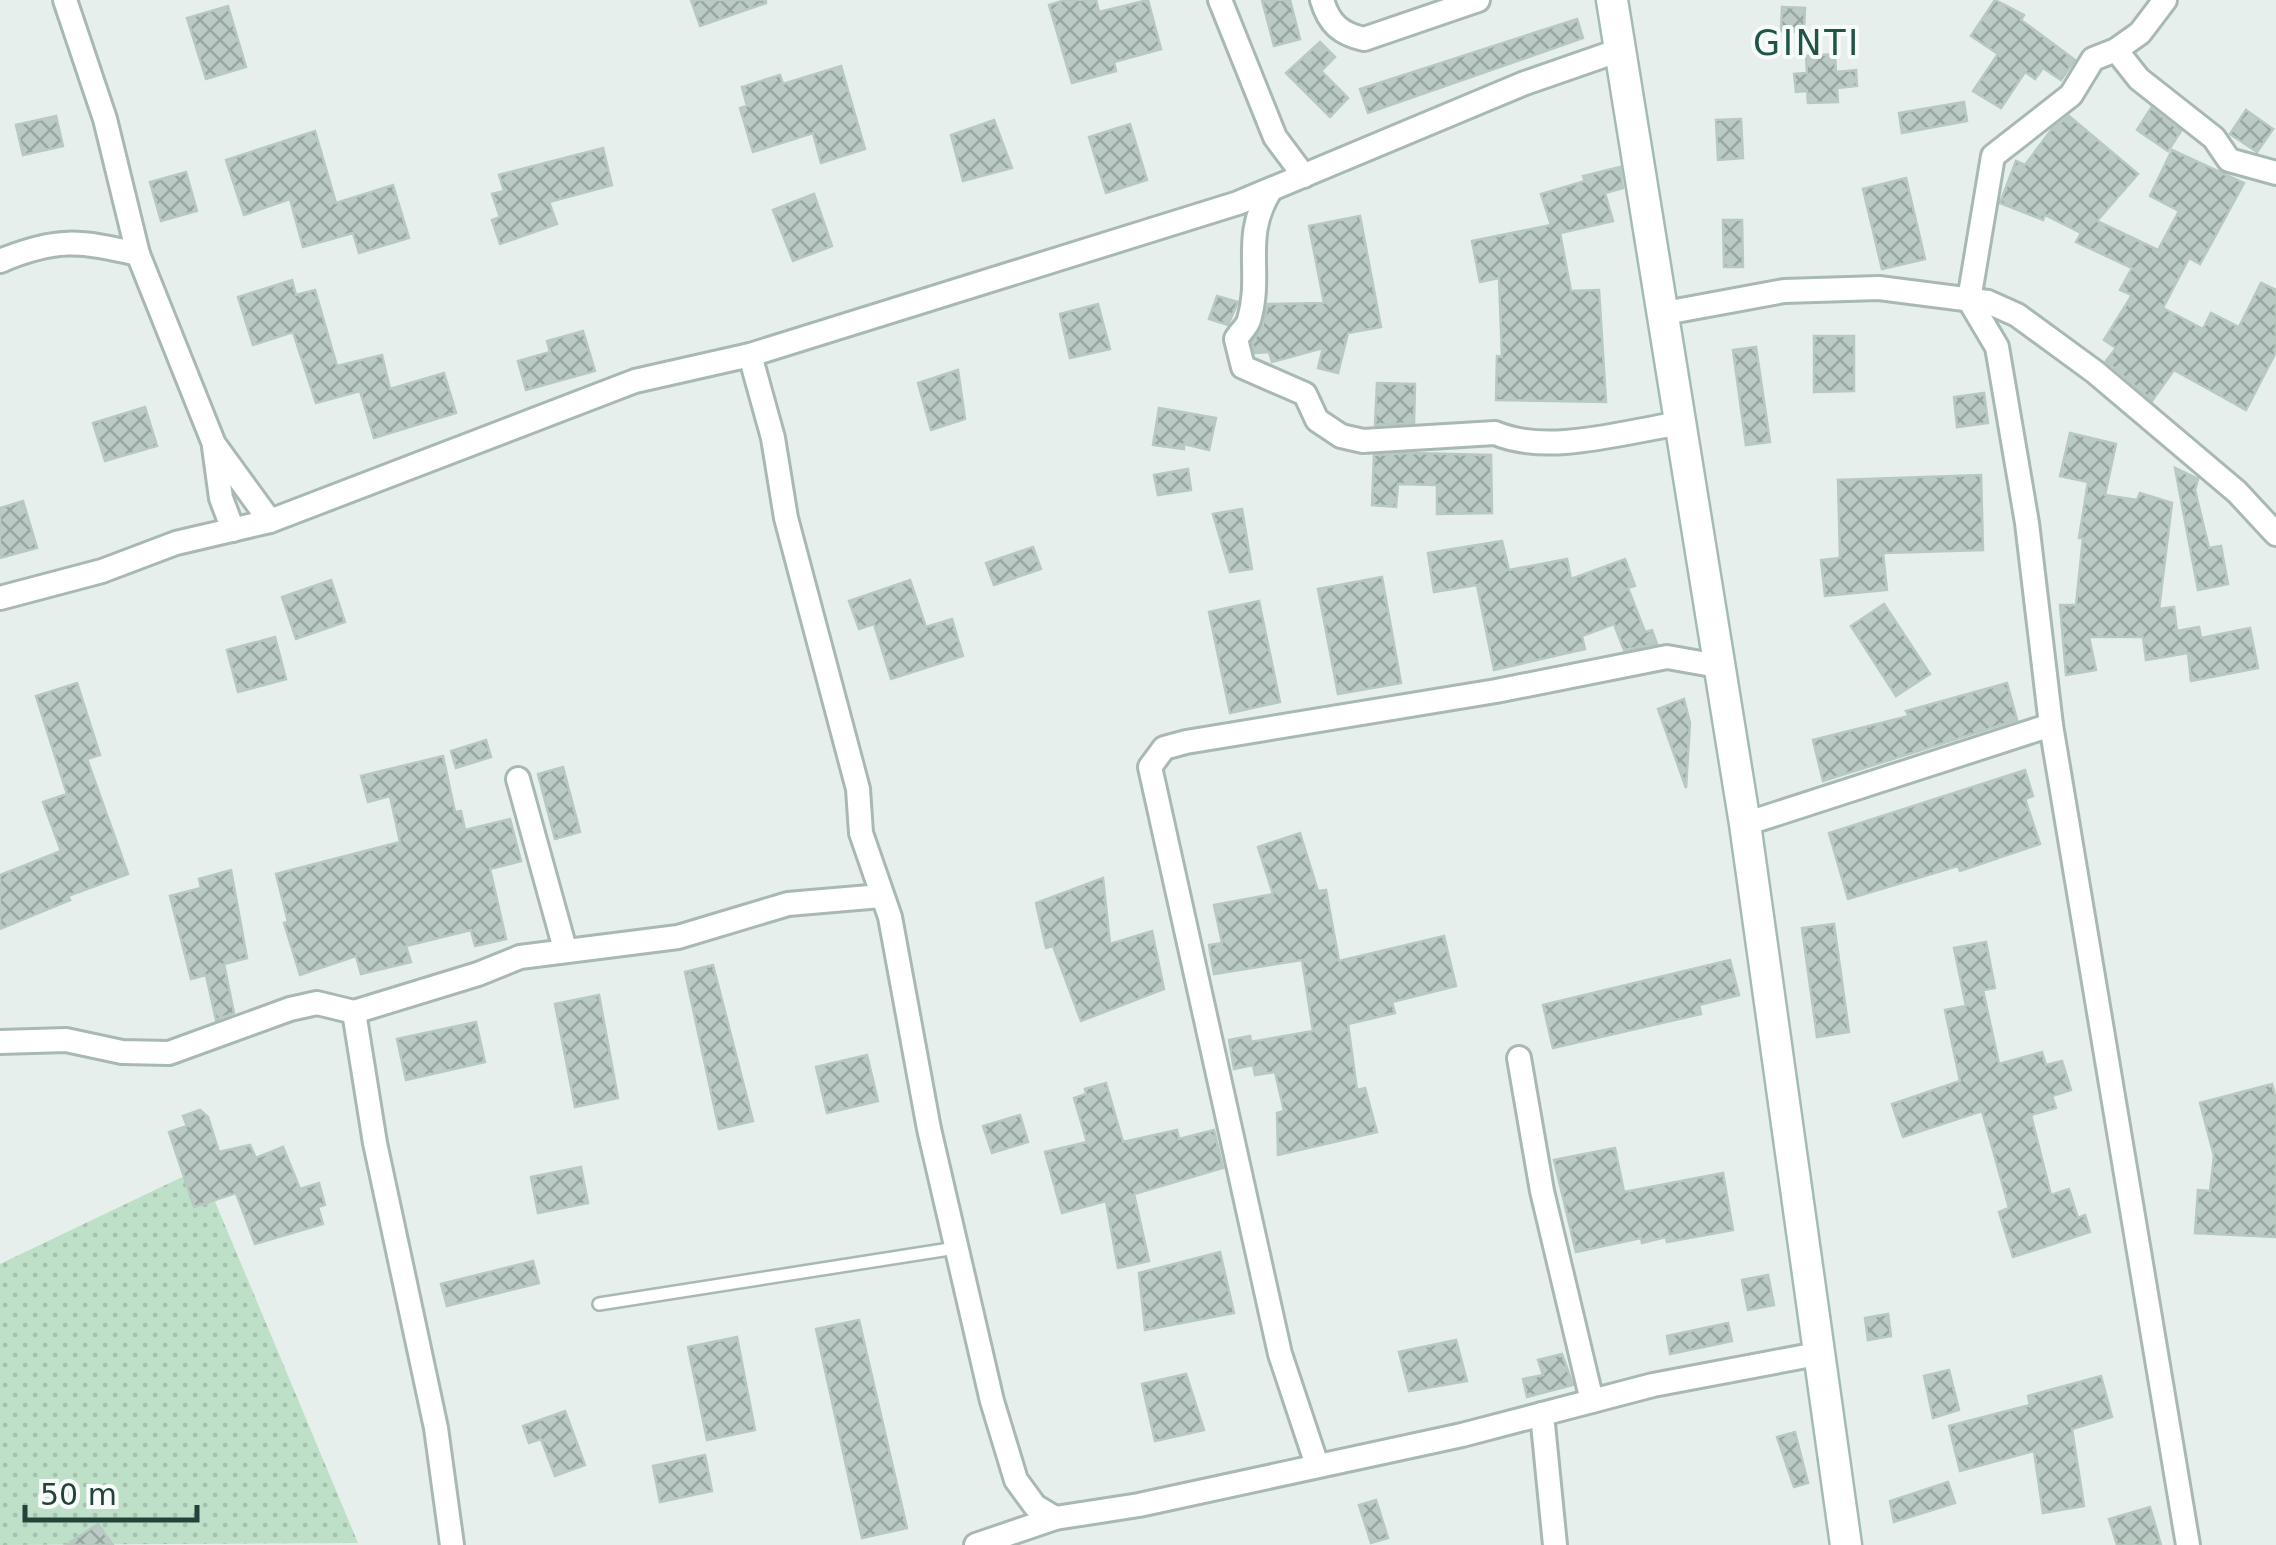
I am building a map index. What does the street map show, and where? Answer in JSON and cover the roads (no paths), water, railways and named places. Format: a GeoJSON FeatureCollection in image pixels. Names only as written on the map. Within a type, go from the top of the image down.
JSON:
{"type":"FeatureCollection","features":[{"type":"Feature","properties":{"kind":"main road"},"geometry":{"type":"LineString","coordinates":[[1612,0],[1745,824],[1846,1545]]}},
{"type":"Feature","properties":{"kind":"street"},"geometry":{"type":"LineString","coordinates":[[65,0],[105,119],[138,254],[214,444],[270,521]]}},
{"type":"Feature","properties":{"kind":"street"},"geometry":{"type":"LineString","coordinates":[[1220,0],[1274,136],[1304,176]]}},
{"type":"Feature","properties":{"kind":"street"},"geometry":{"type":"LineString","coordinates":[[1322,0],[1334,26],[1346,35],[1364,40],[1478,0]]}},
{"type":"Feature","properties":{"kind":"street"},"geometry":{"type":"LineString","coordinates":[[2166,0],[2149,24],[2116,50],[2093,58],[2071,95],[1992,156],[1970,300],[1997,347],[2027,523],[2051,726],[2188,1545]]}},
{"type":"Feature","properties":{"kind":"street"},"geometry":{"type":"LineString","coordinates":[[0,598],[102,572],[176,543],[270,521],[598,394],[750,355],[1270,190],[1525,83],[1620,50]]}},
{"type":"Feature","properties":{"kind":"street"},"geometry":{"type":"LineString","coordinates":[[2116,50],[2139,79],[2214,138],[2229,160],[2276,173]]}},
{"type":"Feature","properties":{"kind":"street"},"geometry":{"type":"LineString","coordinates":[[1270,190],[1252,234],[1249,324],[1236,339],[1239,361],[1243,367],[1305,394],[1324,427],[1363,441],[1477,433],[1558,441],[1682,423]]}},
{"type":"Feature","properties":{"kind":"street"},"geometry":{"type":"LineString","coordinates":[[0,261],[78,241],[138,254]]}},
{"type":"Feature","properties":{"kind":"street"},"geometry":{"type":"LineString","coordinates":[[1665,313],[1784,292],[1879,288],[1988,302],[2017,315],[2095,372],[2236,492],[2276,534]]}},
{"type":"Feature","properties":{"kind":"street"},"geometry":{"type":"LineString","coordinates":[[1997,347],[2017,315]]}},
{"type":"Feature","properties":{"kind":"street"},"geometry":{"type":"LineString","coordinates":[[750,355],[774,438],[786,518],[858,789],[861,833],[890,916],[956,1248],[1016,1480],[1035,1506],[1055,1518]]}},
{"type":"Feature","properties":{"kind":"street"},"geometry":{"type":"LineString","coordinates":[[214,444],[221,498],[233,530]]}},
{"type":"Feature","properties":{"kind":"street"},"geometry":{"type":"LineString","coordinates":[[1317,1465],[1276,1335],[1150,767],[1164,748],[1186,742],[1496,691],[1667,658],[1718,666]]}},
{"type":"Feature","properties":{"kind":"street"},"geometry":{"type":"LineString","coordinates":[[1745,824],[2051,726]]}},
{"type":"Feature","properties":{"kind":"street"},"geometry":{"type":"LineString","coordinates":[[518,779],[565,949]]}},
{"type":"Feature","properties":{"kind":"street"},"geometry":{"type":"LineString","coordinates":[[0,1042],[66,1040],[122,1052],[169,1053],[317,1002],[354,1012],[520,956],[678,937],[788,904],[881,896]]}},
{"type":"Feature","properties":{"kind":"street"},"geometry":{"type":"LineString","coordinates":[[354,1012],[375,1144],[436,1428],[452,1545]]}},
{"type":"Feature","properties":{"kind":"street"},"geometry":{"type":"LineString","coordinates":[[1519,1058],[1542,1191],[1592,1401]]}},
{"type":"Feature","properties":{"kind":"street"},"geometry":{"type":"LineString","coordinates":[[976,1545],[1055,1518],[1139,1505],[1592,1401],[1817,1354]]}},
{"type":"Feature","properties":{"kind":"street"},"geometry":{"type":"LineString","coordinates":[[1542,1414],[1555,1545]]}},
{"type":"Feature","properties":{"kind":"lane"},"geometry":{"type":"LineString","coordinates":[[598,1304],[956,1248]]}},
{"type":"Feature","properties":{"kind":"district","name":"GINTI"},"geometry":{"type":"Point","coordinates":[1807,43]}}]}
